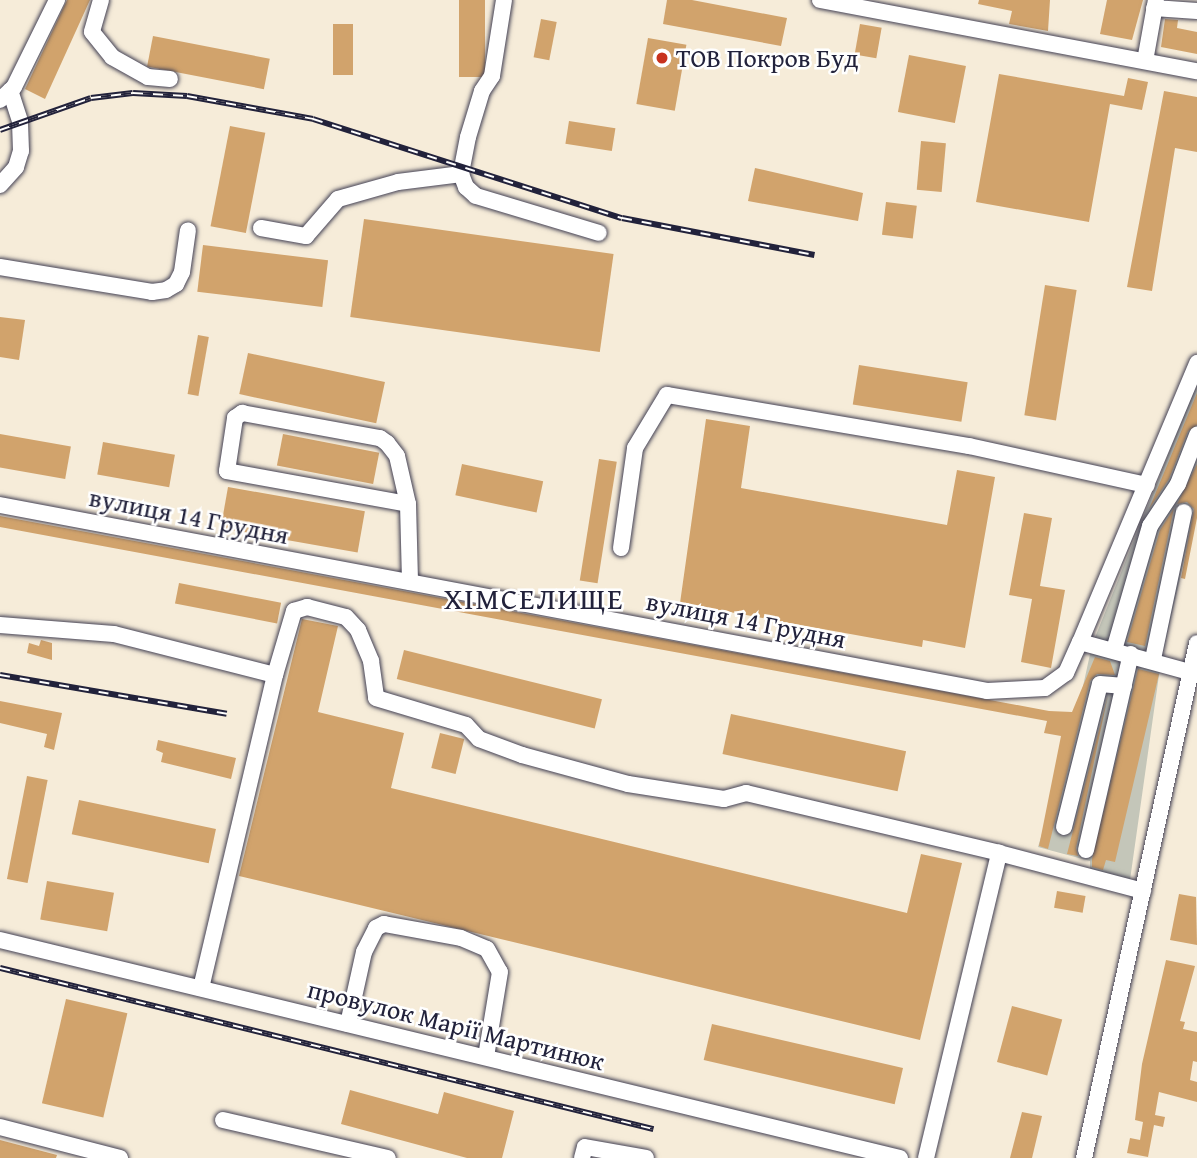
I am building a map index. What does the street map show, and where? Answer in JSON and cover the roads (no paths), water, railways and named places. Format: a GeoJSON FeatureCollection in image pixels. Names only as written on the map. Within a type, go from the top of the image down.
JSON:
{"type":"FeatureCollection","features":[{"type":"Feature","properties":{"kind":"street"},"geometry":{"type":"LineString","coordinates":[[0,185],[16,167],[21,151],[20,121],[5,95],[57,0]]}},
{"type":"Feature","properties":{"kind":"street"},"geometry":{"type":"LineString","coordinates":[[101,0],[92,32],[112,57],[148,77],[170,79]]}},
{"type":"Feature","properties":{"kind":"street"},"geometry":{"type":"LineString","coordinates":[[504,0],[492,76],[482,91],[461,174],[476,196],[599,233]]}},
{"type":"Feature","properties":{"kind":"street"},"geometry":{"type":"LineString","coordinates":[[820,0],[1197,71]]}},
{"type":"Feature","properties":{"kind":"street"},"geometry":{"type":"LineString","coordinates":[[1145,61],[1155,4],[1197,11]]}},
{"type":"Feature","properties":{"kind":"street"},"geometry":{"type":"LineString","coordinates":[[261,228],[306,236],[338,199],[398,182],[461,174]]}},
{"type":"Feature","properties":{"kind":"street"},"geometry":{"type":"LineString","coordinates":[[0,267],[152,292],[166,290],[176,284],[182,272],[188,230]]}},
{"type":"Feature","properties":{"kind":"street","name":"вулиця 14 Грудня"},"geometry":{"type":"LineString","coordinates":[[0,505],[987,691],[1045,688],[1066,673],[1197,363]]}},
{"type":"Feature","properties":{"kind":"street"},"geometry":{"type":"LineString","coordinates":[[621,548],[635,448],[667,395],[969,446],[1147,485]]}},
{"type":"Feature","properties":{"kind":"street"},"geometry":{"type":"LineString","coordinates":[[408,504],[227,471],[235,418],[242,413],[380,438],[397,456],[408,504],[410,582]]}},
{"type":"Feature","properties":{"kind":"street"},"geometry":{"type":"LineString","coordinates":[[1114,650],[1150,526],[1178,484],[1197,435]]}},
{"type":"Feature","properties":{"kind":"street"},"geometry":{"type":"LineString","coordinates":[[1153,659],[1184,512]]}},
{"type":"Feature","properties":{"kind":"street"},"geometry":{"type":"LineString","coordinates":[[201,988],[275,675],[294,611],[326,610],[346,617],[358,630],[371,660],[376,698],[466,725],[479,739],[500,747],[628,784],[724,799],[746,793],[999,853],[1143,891]]}},
{"type":"Feature","properties":{"kind":"street"},"geometry":{"type":"LineString","coordinates":[[0,625],[114,634],[275,675]]}},
{"type":"Feature","properties":{"kind":"street"},"geometry":{"type":"LineString","coordinates":[[1080,642],[1153,659],[1194,673]]}},
{"type":"Feature","properties":{"kind":"street"},"geometry":{"type":"LineString","coordinates":[[1084,1158],[1194,673],[1197,643]]}},
{"type":"Feature","properties":{"kind":"street"},"geometry":{"type":"LineString","coordinates":[[1086,850],[1131,654]]}},
{"type":"Feature","properties":{"kind":"street"},"geometry":{"type":"LineString","coordinates":[[1064,827],[1100,684],[1124,686]]}},
{"type":"Feature","properties":{"kind":"street"},"geometry":{"type":"LineString","coordinates":[[926,1158],[999,853]]}},
{"type":"Feature","properties":{"kind":"street"},"geometry":{"type":"LineString","coordinates":[[348,1024],[363,952],[376,928],[383,924],[461,938],[487,949],[500,972],[486,1057]]}},
{"type":"Feature","properties":{"kind":"street","name":"провулок Марії Мартинюк"},"geometry":{"type":"LineString","coordinates":[[0,940],[900,1158]]}},
{"type":"Feature","properties":{"kind":"street"},"geometry":{"type":"LineString","coordinates":[[223,1120],[388,1158]]}},
{"type":"Feature","properties":{"kind":"street"},"geometry":{"type":"LineString","coordinates":[[0,1127],[120,1158]]}},
{"type":"Feature","properties":{"kind":"street"},"geometry":{"type":"LineString","coordinates":[[582,1158],[585,1147],[646,1158]]}},
{"type":"Feature","properties":{"kind":"railway"},"geometry":{"type":"LineString","coordinates":[[0,130],[91,98],[133,93],[187,96],[313,119],[622,218],[814,255]]}},
{"type":"Feature","properties":{"kind":"railway"},"geometry":{"type":"LineString","coordinates":[[0,675],[227,714]]}},
{"type":"Feature","properties":{"kind":"railway"},"geometry":{"type":"LineString","coordinates":[[0,968],[653,1129]]}},
{"type":"Feature","properties":{"kind":"place","name":"ТОВ Покров Буд"},"geometry":{"type":"Point","coordinates":[662,58]}},
{"type":"Feature","properties":{"kind":"district","name":"ХІМСЕЛИЩЕ"},"geometry":{"type":"Point","coordinates":[534,598]}}]}
